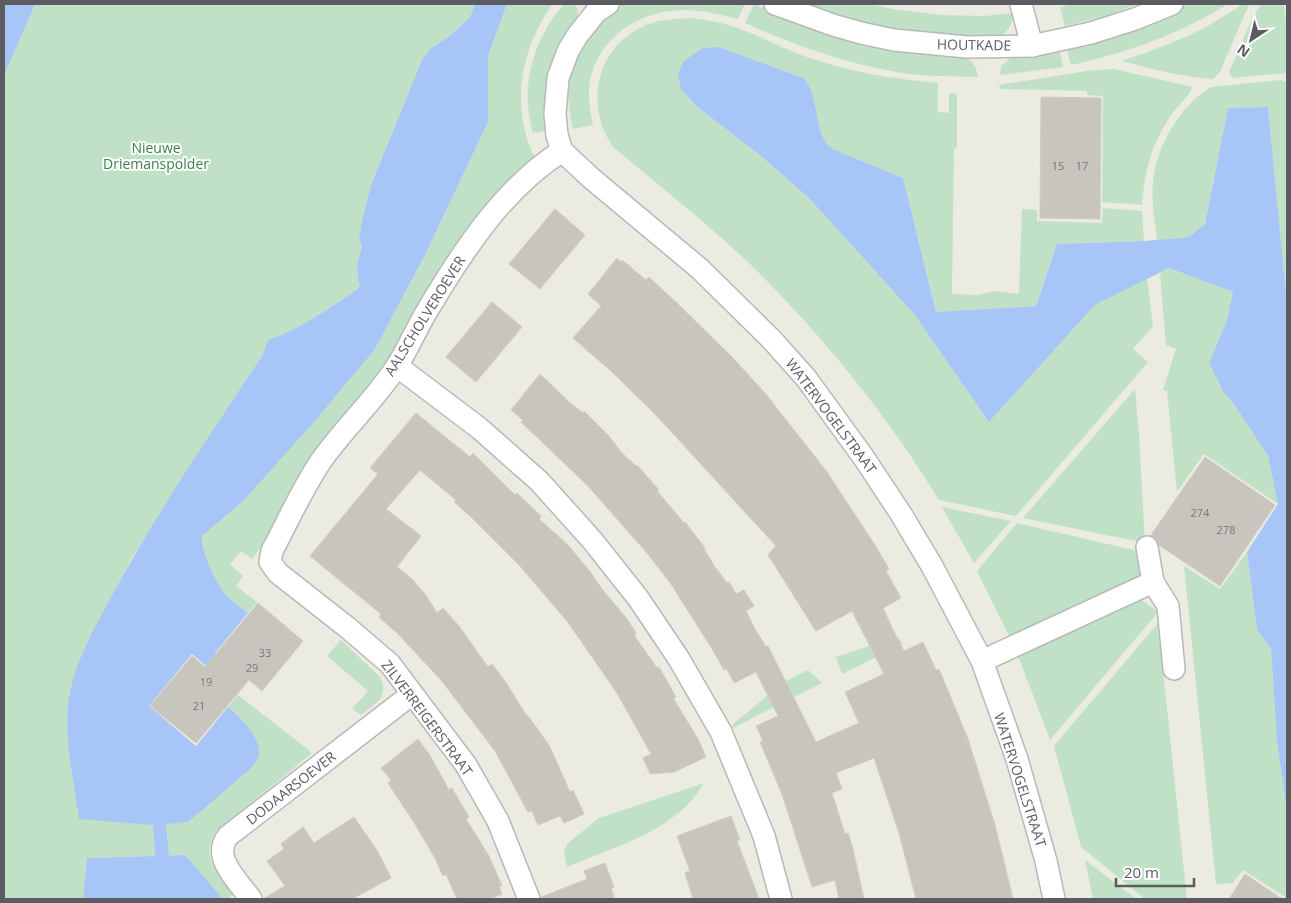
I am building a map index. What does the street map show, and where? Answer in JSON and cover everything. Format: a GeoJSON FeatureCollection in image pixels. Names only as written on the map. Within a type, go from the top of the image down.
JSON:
{"type":"FeatureCollection","features":[{"type":"Feature","properties":{"kind":"street"},"geometry":{"type":"LineString","coordinates":[[562,151],[557,135],[555,114],[558,78],[568,50],[577,36],[596,12],[608,4]]}},
{"type":"Feature","properties":{"kind":"street","name":"HOUTKADE"},"geometry":{"type":"LineString","coordinates":[[775,4],[833,25],[894,40],[967,47],[1032,46],[1091,33],[1135,19],[1172,4]]}},
{"type":"Feature","properties":{"kind":"street"},"geometry":{"type":"LineString","coordinates":[[1020,4],[1032,46]]}},
{"type":"Feature","properties":{"kind":"street","name":"AALSCHOLVEROEVER"},"geometry":{"type":"LineString","coordinates":[[278,573],[270,562],[272,551],[320,462],[397,366],[430,306],[462,256],[494,213],[542,164],[562,151]]}},
{"type":"Feature","properties":{"kind":"street","name":"WATERVOGELSTRAAT"},"geometry":{"type":"LineString","coordinates":[[562,151],[591,178],[700,268],[772,340],[806,378],[864,458],[901,514],[951,599],[982,661],[1017,759],[1046,861],[1054,899]]}},
{"type":"Feature","properties":{"kind":"street"},"geometry":{"type":"LineString","coordinates":[[397,366],[479,428],[539,481],[592,540],[638,598],[679,659],[721,732],[764,836],[781,899]]}},
{"type":"Feature","properties":{"kind":"street"},"geometry":{"type":"LineString","coordinates":[[1147,547],[1153,582],[1168,606],[1174,669]]}},
{"type":"Feature","properties":{"kind":"street","name":"ZILVERREIGERSTRAAT"},"geometry":{"type":"LineString","coordinates":[[278,573],[390,664],[466,765],[498,822],[529,899]]}},
{"type":"Feature","properties":{"kind":"street"},"geometry":{"type":"LineString","coordinates":[[982,661],[1153,582]]}},
{"type":"Feature","properties":{"kind":"street","name":"DODAARSOEVER"},"geometry":{"type":"LineString","coordinates":[[250,899],[224,862],[221,852],[223,842],[228,836],[412,694]]}},
{"type":"Feature","properties":{"kind":"green space","name":"Nieuwe Driemanspolder"},"geometry":{"type":"Polygon","coordinates":[[[4,4],[475,4],[470,17],[451,35],[430,49],[422,60],[371,185],[359,239],[362,246],[357,265],[360,285],[358,289],[303,324],[268,340],[262,356],[132,558],[96,626],[154,825],[155,856],[87,858],[83,899],[4,899],[4,4]]]}},
{"type":"Feature","properties":{"kind":"green space"},"geometry":{"type":"Polygon","coordinates":[[[507,4],[553,4],[533,39],[522,79],[521,100],[523,120],[527,139],[535,158],[252,559],[241,551],[230,564],[243,576],[236,586],[257,602],[248,613],[228,598],[222,590],[210,567],[204,550],[202,536],[242,502],[375,349],[425,255],[488,122],[488,56],[507,4]]]}},
{"type":"Feature","properties":{"kind":"green space"},"geometry":{"type":"Polygon","coordinates":[[[564,4],[575,4],[578,13],[553,60],[549,90],[552,130],[533,133],[528,98],[532,65],[544,33],[564,4]]]}},
{"type":"Feature","properties":{"kind":"green space"},"geometry":{"type":"Polygon","coordinates":[[[622,4],[745,4],[738,19],[704,12],[679,10],[654,14],[625,28],[603,50],[591,78],[589,94],[593,125],[573,129],[570,115],[569,89],[570,76],[578,53],[594,30],[622,4]]]}},
{"type":"Feature","properties":{"kind":"green space"},"geometry":{"type":"Polygon","coordinates":[[[754,4],[811,29],[871,46],[930,55],[964,56],[976,68],[978,77],[930,76],[902,73],[861,65],[822,53],[745,23],[754,4]]]}},
{"type":"Feature","properties":{"kind":"green space"},"geometry":{"type":"Polygon","coordinates":[[[803,4],[868,4],[940,15],[985,16],[1013,13],[1013,17],[1010,26],[1002,36],[951,35],[901,30],[876,25],[803,4]]]}},
{"type":"Feature","properties":{"kind":"green space"},"geometry":{"type":"Polygon","coordinates":[[[1074,4],[1137,4],[1106,16],[1065,26],[1060,7],[1074,4]]]}},
{"type":"Feature","properties":{"kind":"green space"},"geometry":{"type":"Polygon","coordinates":[[[1187,4],[1228,4],[1210,15],[1152,41],[1112,55],[1071,65],[1066,46],[1162,15],[1187,4]]]}},
{"type":"Feature","properties":{"kind":"green space"},"geometry":{"type":"Polygon","coordinates":[[[1243,4],[1250,4],[1220,72],[1213,79],[1178,75],[1122,61],[1191,34],[1243,4]]]}},
{"type":"Feature","properties":{"kind":"green space"},"geometry":{"type":"Polygon","coordinates":[[[1261,4],[1284,4],[1287,35],[1287,73],[1232,78],[1229,72],[1261,4]]]}},
{"type":"Feature","properties":{"kind":"green space"},"geometry":{"type":"Polygon","coordinates":[[[692,18],[731,26],[798,54],[839,67],[888,77],[938,83],[938,112],[949,113],[949,93],[957,94],[957,147],[954,149],[952,294],[977,295],[995,291],[1019,294],[1022,209],[1037,210],[1037,221],[1102,223],[1103,208],[1142,211],[1144,241],[1057,244],[1036,306],[936,312],[903,178],[833,149],[826,142],[819,125],[813,95],[803,78],[719,47],[681,89],[695,105],[761,156],[809,198],[914,314],[989,422],[1095,305],[1147,278],[1153,326],[1133,349],[1148,362],[1016,516],[939,500],[876,407],[804,320],[735,250],[613,147],[604,131],[599,113],[598,95],[600,78],[606,62],[616,47],[629,35],[646,25],[663,20],[692,18]]]}},
{"type":"Feature","properties":{"kind":"green space"},"geometry":{"type":"Polygon","coordinates":[[[1059,48],[1063,67],[1000,75],[1001,66],[1014,55],[1059,48]]]}},
{"type":"Feature","properties":{"kind":"green space"},"geometry":{"type":"Polygon","coordinates":[[[1114,69],[1192,87],[1171,115],[1158,137],[1147,169],[1142,205],[1102,202],[1103,96],[1087,95],[1087,91],[1000,89],[999,85],[1093,70],[1114,69]]]}},
{"type":"Feature","properties":{"kind":"green space"},"geometry":{"type":"Polygon","coordinates":[[[1280,80],[1287,82],[1287,304],[1268,107],[1228,108],[1205,224],[1189,237],[1157,240],[1152,196],[1155,169],[1164,142],[1180,116],[1200,95],[1211,87],[1280,80]]]}},
{"type":"Feature","properties":{"kind":"green space"},"geometry":{"type":"Polygon","coordinates":[[[1169,268],[1233,292],[1227,320],[1209,363],[1224,393],[1232,401],[1268,456],[1278,504],[1204,454],[1177,492],[1167,391],[1163,390],[1176,349],[1166,345],[1160,272],[1169,268]]]}},
{"type":"Feature","properties":{"kind":"green space"},"geometry":{"type":"Polygon","coordinates":[[[1135,389],[1145,543],[1023,518],[1135,389]]]}},
{"type":"Feature","properties":{"kind":"green space"},"geometry":{"type":"Polygon","coordinates":[[[942,507],[1011,521],[974,563],[942,507]]]}},
{"type":"Feature","properties":{"kind":"green space"},"geometry":{"type":"Polygon","coordinates":[[[1017,523],[1142,552],[1145,576],[1011,640],[977,571],[1017,523]]]}},
{"type":"Feature","properties":{"kind":"green space"},"geometry":{"type":"Polygon","coordinates":[[[1247,552],[1257,630],[1271,649],[1277,742],[1287,810],[1287,898],[1243,870],[1233,883],[1216,884],[1184,566],[1220,589],[1247,552]]]}},
{"type":"Feature","properties":{"kind":"green space"},"geometry":{"type":"Polygon","coordinates":[[[1135,600],[1142,600],[1158,612],[1050,740],[1017,653],[1135,600]]]}},
{"type":"Feature","properties":{"kind":"green space"},"geometry":{"type":"Polygon","coordinates":[[[1158,623],[1187,899],[1145,899],[1081,847],[1054,746],[1158,623]]]}},
{"type":"Feature","properties":{"kind":"green space"},"geometry":{"type":"Polygon","coordinates":[[[897,636],[903,644],[842,674],[836,657],[897,636]]]}},
{"type":"Feature","properties":{"kind":"green space"},"geometry":{"type":"Polygon","coordinates":[[[341,640],[380,677],[383,684],[380,699],[361,715],[352,709],[368,691],[327,656],[341,640]]]}},
{"type":"Feature","properties":{"kind":"green space"},"geometry":{"type":"Polygon","coordinates":[[[808,670],[822,683],[733,728],[732,725],[784,682],[808,670]]]}},
{"type":"Feature","properties":{"kind":"green space"},"geometry":{"type":"Polygon","coordinates":[[[238,695],[310,751],[311,754],[216,831],[209,849],[210,857],[217,871],[234,893],[228,899],[223,899],[185,856],[169,856],[166,823],[188,822],[256,763],[237,714],[228,707],[238,695]]]}},
{"type":"Feature","properties":{"kind":"green space"},"geometry":{"type":"Polygon","coordinates":[[[704,783],[685,807],[656,828],[627,843],[567,867],[564,851],[568,843],[599,818],[704,783]]]}},
{"type":"Feature","properties":{"kind":"green space"},"geometry":{"type":"Polygon","coordinates":[[[1085,860],[1136,899],[1093,899],[1085,860]]]}},
{"type":"Feature","properties":{"kind":"water"},"geometry":{"type":"Polygon","coordinates":[[[4,4],[35,4],[4,75],[4,4]]]}},
{"type":"Feature","properties":{"kind":"water"},"geometry":{"type":"Polygon","coordinates":[[[475,4],[507,4],[488,56],[488,122],[425,255],[375,349],[314,422],[242,502],[202,536],[207,559],[222,590],[228,598],[248,613],[215,653],[222,660],[212,671],[192,654],[149,706],[196,746],[228,707],[248,727],[258,745],[258,757],[248,771],[188,822],[166,824],[169,856],[185,855],[223,899],[83,899],[87,858],[155,856],[153,825],[79,819],[67,728],[72,685],[86,646],[146,535],[262,356],[268,340],[303,324],[358,289],[360,285],[357,265],[362,246],[359,239],[371,185],[422,60],[430,49],[451,35],[470,17],[475,4]]]}},
{"type":"Feature","properties":{"kind":"water"},"geometry":{"type":"Polygon","coordinates":[[[719,47],[803,78],[813,95],[822,134],[826,142],[833,149],[903,178],[936,312],[1036,306],[1057,244],[1144,241],[1189,237],[1205,224],[1228,108],[1268,107],[1287,304],[1287,810],[1277,742],[1271,649],[1257,630],[1247,552],[1278,504],[1268,456],[1232,401],[1224,393],[1209,363],[1227,320],[1233,292],[1169,268],[1095,305],[989,422],[914,314],[809,198],[761,156],[695,105],[681,89],[678,73],[684,61],[703,48],[719,47]]]}},
{"type":"Feature","properties":{"kind":"building"},"geometry":{"type":"Polygon","coordinates":[[[1041,97],[1101,98],[1100,219],[1040,218],[1041,97]]]}},
{"type":"Feature","properties":{"kind":"building"},"geometry":{"type":"Polygon","coordinates":[[[555,209],[585,235],[540,289],[509,264],[555,209]]]}},
{"type":"Feature","properties":{"kind":"building"},"geometry":{"type":"Polygon","coordinates":[[[617,258],[646,280],[649,277],[732,357],[765,393],[827,472],[873,542],[889,569],[886,571],[901,598],[883,608],[893,630],[904,651],[923,642],[936,670],[939,669],[968,739],[995,825],[1013,899],[916,899],[899,833],[874,758],[836,773],[842,789],[832,793],[845,834],[848,833],[853,849],[864,899],[839,899],[835,880],[812,887],[782,794],[760,742],[763,741],[756,726],[778,716],[756,672],[734,683],[727,669],[724,670],[671,584],[647,553],[587,485],[521,422],[523,420],[511,410],[540,374],[567,400],[583,413],[584,411],[659,490],[657,491],[705,548],[715,567],[727,583],[729,582],[736,594],[744,590],[754,606],[746,611],[766,647],[768,646],[816,742],[859,723],[845,692],[884,674],[852,611],[816,631],[768,555],[776,546],[655,414],[611,371],[573,338],[601,306],[588,294],[617,258]]]}},
{"type":"Feature","properties":{"kind":"building"},"geometry":{"type":"Polygon","coordinates":[[[492,302],[522,327],[476,382],[446,357],[492,302]]]}},
{"type":"Feature","properties":{"kind":"building"},"geometry":{"type":"Polygon","coordinates":[[[416,413],[470,457],[473,453],[515,495],[517,493],[541,516],[539,519],[568,545],[627,619],[636,633],[634,635],[657,668],[659,667],[676,697],[673,698],[698,739],[706,757],[674,772],[650,774],[643,758],[651,754],[617,693],[567,621],[520,566],[454,502],[456,500],[420,470],[386,509],[421,536],[397,567],[412,579],[426,595],[437,613],[443,608],[459,626],[488,667],[492,664],[550,747],[570,792],[573,790],[584,814],[564,823],[560,816],[538,825],[532,811],[528,812],[495,751],[441,680],[398,634],[379,617],[381,614],[310,556],[378,474],[370,468],[416,413]]]}},
{"type":"Feature","properties":{"kind":"building"},"geometry":{"type":"Polygon","coordinates":[[[1205,457],[1275,505],[1220,586],[1159,545],[1151,535],[1205,457]]]}},
{"type":"Feature","properties":{"kind":"building"},"geometry":{"type":"Polygon","coordinates":[[[258,603],[303,641],[262,691],[249,680],[196,743],[150,706],[192,656],[205,667],[258,603]]]}},
{"type":"Feature","properties":{"kind":"building"},"geometry":{"type":"Polygon","coordinates":[[[418,739],[431,757],[449,790],[452,788],[469,817],[466,819],[489,856],[502,886],[499,887],[502,894],[490,899],[457,899],[446,874],[443,876],[435,858],[388,783],[391,780],[381,768],[418,739]]]}},
{"type":"Feature","properties":{"kind":"building"},"geometry":{"type":"Polygon","coordinates":[[[731,816],[740,840],[737,841],[759,899],[693,899],[685,873],[690,871],[677,836],[731,816]]]}},
{"type":"Feature","properties":{"kind":"building"},"geometry":{"type":"Polygon","coordinates":[[[354,817],[378,852],[391,878],[352,899],[263,899],[285,886],[267,861],[284,849],[281,844],[303,827],[314,843],[354,817]]]}},
{"type":"Feature","properties":{"kind":"building"},"geometry":{"type":"Polygon","coordinates":[[[605,863],[614,887],[611,889],[615,899],[541,899],[541,897],[587,879],[584,871],[605,863]]]}},
{"type":"Feature","properties":{"kind":"building"},"geometry":{"type":"Polygon","coordinates":[[[1245,874],[1282,899],[1229,899],[1245,874]]]}}]}
